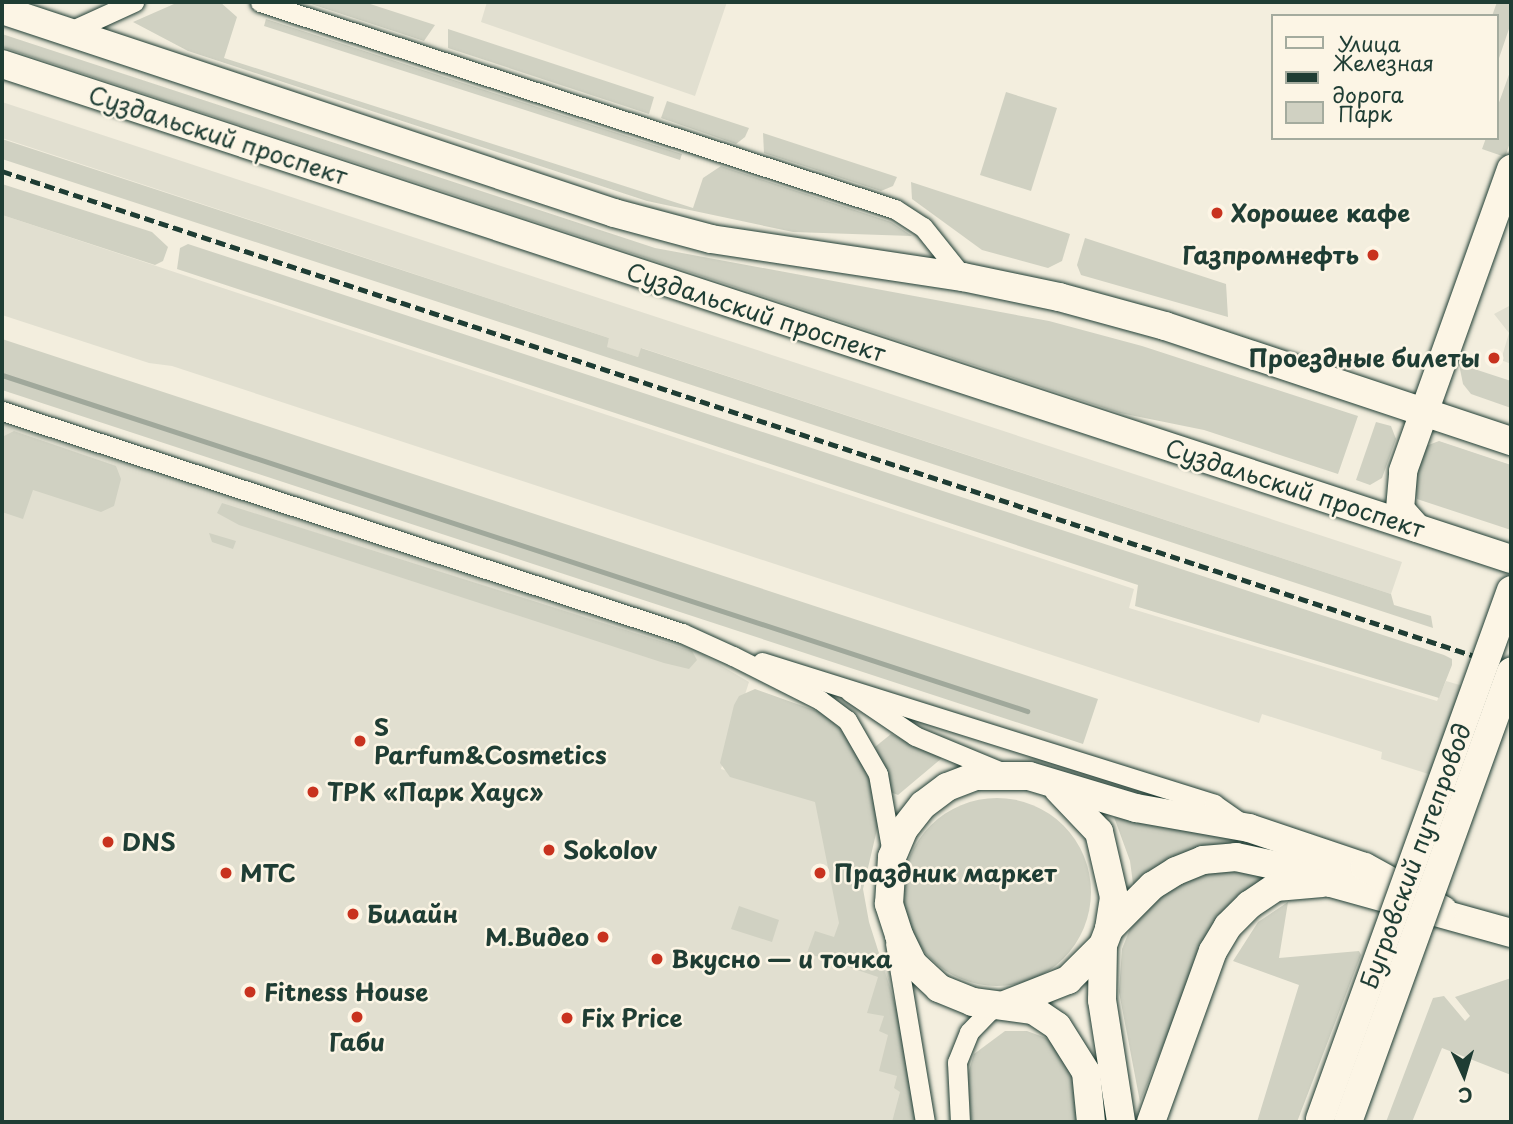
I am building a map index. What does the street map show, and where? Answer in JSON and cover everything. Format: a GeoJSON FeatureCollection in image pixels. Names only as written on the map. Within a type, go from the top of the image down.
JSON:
{"type":"FeatureCollection","features":[{"type":"Feature","properties":{"kind":"main road","name":"Суздальский проспект"},"geometry":{"type":"LineString","coordinates":[[2,10],[614,214],[710,239],[963,277],[1166,326],[1511,441]]}},
{"type":"Feature","properties":{"kind":"main road","name":"Суздальский проспект"},"geometry":{"type":"LineString","coordinates":[[2,64],[1511,559]]}},
{"type":"Feature","properties":{"kind":"main road"},"geometry":{"type":"LineString","coordinates":[[1417,528],[1400,509],[1398,498],[1402,471],[1511,169]]}},
{"type":"Feature","properties":{"kind":"main road","name":"Бугровский путепровод"},"geometry":{"type":"LineString","coordinates":[[1318,1122],[1511,590]]}},
{"type":"Feature","properties":{"kind":"main road","name":"Бугровский путепровод"},"geometry":{"type":"LineString","coordinates":[[1348,1122],[1511,672]]}},
{"type":"Feature","properties":{"kind":"main road"},"geometry":{"type":"LineString","coordinates":[[1091,1122],[1086,1072],[1077,1053],[1057,1026],[1041,1015],[1005,1005],[973,1002],[939,988],[913,964],[889,904],[892,857],[904,829],[939,793],[975,776],[1005,773],[1136,808],[1249,828],[1365,867],[1443,910]]}},
{"type":"Feature","properties":{"kind":"main road"},"geometry":{"type":"LineString","coordinates":[[1053,785],[1099,832],[1114,897],[1106,937],[1102,1000],[1121,1122]]}},
{"type":"Feature","properties":{"kind":"main road"},"geometry":{"type":"LineString","coordinates":[[1005,1005],[1068,980],[1152,886],[1203,860],[1264,860],[1331,883],[1443,910],[1511,933]]}},
{"type":"Feature","properties":{"kind":"main road"},"geometry":{"type":"LineString","coordinates":[[1151,1122],[1213,951],[1228,926],[1249,905],[1276,887],[1331,883]]}},
{"type":"Feature","properties":{"kind":"street"},"geometry":{"type":"LineString","coordinates":[[66,33],[134,2]]}},
{"type":"Feature","properties":{"kind":"street"},"geometry":{"type":"LineString","coordinates":[[260,2],[895,209],[923,227],[963,277]]}},
{"type":"Feature","properties":{"kind":"street"},"geometry":{"type":"LineString","coordinates":[[2,411],[682,633],[733,656],[820,700],[847,720],[878,774],[892,857]]}},
{"type":"Feature","properties":{"kind":"street"},"geometry":{"type":"LineString","coordinates":[[733,656],[841,684],[1214,804],[1249,828]]}},
{"type":"Feature","properties":{"kind":"street"},"geometry":{"type":"LineString","coordinates":[[841,684],[888,722],[1005,773]]}},
{"type":"Feature","properties":{"kind":"street"},"geometry":{"type":"LineString","coordinates":[[889,904],[925,1122]]}},
{"type":"Feature","properties":{"kind":"street"},"geometry":{"type":"LineString","coordinates":[[960,1122],[957,1062],[969,1032],[989,1011],[1005,1005]]}},
{"type":"Feature","properties":{"kind":"shaded area"},"geometry":{"type":"Polygon","coordinates":[[[487,2],[727,2],[695,96],[481,22],[487,2]]]}},
{"type":"Feature","properties":{"kind":"shaded area"},"geometry":{"type":"Polygon","coordinates":[[[2,102],[1402,562],[1391,594],[642,348],[638,357],[606,347],[609,338],[2,138],[2,102]]]}},
{"type":"Feature","properties":{"kind":"shaded area"},"geometry":{"type":"Polygon","coordinates":[[[2,215],[1134,589],[1129,608],[1437,701],[1446,681],[1470,688],[1438,777],[1381,759],[1382,752],[1262,714],[1259,723],[172,366],[149,363],[2,315],[2,215]]]}},
{"type":"Feature","properties":{"kind":"shaded area"},"geometry":{"type":"Polygon","coordinates":[[[1511,305],[1511,364],[1501,360],[1509,333],[1494,314],[1511,305]]]}},
{"type":"Feature","properties":{"kind":"shaded area"},"geometry":{"type":"Polygon","coordinates":[[[2,424],[693,649],[749,682],[721,769],[816,799],[889,979],[918,1122],[2,1122],[2,424]]]}},
{"type":"Feature","properties":{"kind":"green space"},"geometry":{"type":"Polygon","coordinates":[[[220,2],[237,17],[224,58],[693,208],[703,178],[721,166],[891,222],[912,236],[793,232],[647,201],[188,51],[133,22],[174,4],[220,2]]]}},
{"type":"Feature","properties":{"kind":"green space"},"geometry":{"type":"Polygon","coordinates":[[[305,2],[364,2],[435,25],[424,41],[305,2]]]}},
{"type":"Feature","properties":{"kind":"green space"},"geometry":{"type":"Polygon","coordinates":[[[1497,2],[1511,2],[1511,23],[1499,58],[1499,14],[1493,14],[1497,2]]]}},
{"type":"Feature","properties":{"kind":"green space"},"geometry":{"type":"Polygon","coordinates":[[[266,19],[682,154],[680,160],[264,26],[266,19]]]}},
{"type":"Feature","properties":{"kind":"green space"},"geometry":{"type":"Polygon","coordinates":[[[448,29],[654,97],[649,114],[448,48],[448,29]]]}},
{"type":"Feature","properties":{"kind":"green space"},"geometry":{"type":"Polygon","coordinates":[[[2,34],[655,248],[1049,321],[1142,346],[1358,416],[1338,474],[1204,430],[1120,413],[2,47],[2,34]]]}},
{"type":"Feature","properties":{"kind":"green space"},"geometry":{"type":"Polygon","coordinates":[[[1511,69],[1511,140],[1505,157],[1482,149],[1485,140],[1499,140],[1499,102],[1511,69]]]}},
{"type":"Feature","properties":{"kind":"green space"},"geometry":{"type":"Polygon","coordinates":[[[1006,92],[1057,108],[1031,191],[980,175],[1006,92]]]}},
{"type":"Feature","properties":{"kind":"green space"},"geometry":{"type":"Polygon","coordinates":[[[667,101],[749,128],[745,137],[736,144],[661,118],[667,101]]]}},
{"type":"Feature","properties":{"kind":"green space"},"geometry":{"type":"Polygon","coordinates":[[[763,133],[897,177],[893,186],[881,191],[764,153],[763,133]]]}},
{"type":"Feature","properties":{"kind":"green space"},"geometry":{"type":"Polygon","coordinates":[[[2,139],[609,338],[607,347],[638,357],[641,348],[1391,594],[1394,605],[1431,616],[1433,628],[2,159],[2,139]]]}},
{"type":"Feature","properties":{"kind":"green space"},"geometry":{"type":"Polygon","coordinates":[[[911,182],[1070,234],[1062,261],[1048,268],[982,250],[912,199],[911,182]]]}},
{"type":"Feature","properties":{"kind":"green space"},"geometry":{"type":"Polygon","coordinates":[[[2,184],[152,232],[168,247],[163,261],[155,265],[2,215],[2,184]]]}},
{"type":"Feature","properties":{"kind":"green space"},"geometry":{"type":"Polygon","coordinates":[[[1085,238],[1226,284],[1228,317],[1081,275],[1077,265],[1085,238]]]}},
{"type":"Feature","properties":{"kind":"green space"},"geometry":{"type":"Polygon","coordinates":[[[188,244],[1444,655],[1452,659],[1452,665],[1439,698],[1135,606],[1138,585],[177,269],[180,248],[188,244]]]}},
{"type":"Feature","properties":{"kind":"green space"},"geometry":{"type":"Polygon","coordinates":[[[2,339],[1098,699],[1083,744],[2,390],[2,339]]]}},
{"type":"Feature","properties":{"kind":"green space"},"geometry":{"type":"Polygon","coordinates":[[[1459,364],[1511,381],[1511,408],[1471,394],[1463,384],[1459,364]]]}},
{"type":"Feature","properties":{"kind":"green space"},"geometry":{"type":"Polygon","coordinates":[[[1376,422],[1391,426],[1396,439],[1382,478],[1370,485],[1356,480],[1376,422]]]}},
{"type":"Feature","properties":{"kind":"green space"},"geometry":{"type":"Polygon","coordinates":[[[14,431],[116,466],[121,479],[114,506],[101,512],[33,490],[23,519],[2,512],[2,437],[14,431]]]}},
{"type":"Feature","properties":{"kind":"green space"},"geometry":{"type":"Polygon","coordinates":[[[1439,441],[1511,465],[1511,530],[1417,499],[1413,483],[1426,446],[1439,441]]]}},
{"type":"Feature","properties":{"kind":"green space"},"geometry":{"type":"Polygon","coordinates":[[[222,503],[692,651],[697,660],[689,669],[664,663],[239,525],[217,513],[222,503]]]}},
{"type":"Feature","properties":{"kind":"green space"},"geometry":{"type":"Polygon","coordinates":[[[209,533],[236,541],[233,549],[212,542],[209,533]]]}},
{"type":"Feature","properties":{"kind":"green space"},"geometry":{"type":"Polygon","coordinates":[[[755,689],[825,714],[848,737],[868,769],[879,821],[863,889],[869,922],[899,1016],[918,1122],[892,1122],[900,1092],[894,1088],[897,1076],[879,1071],[888,1035],[879,1031],[884,1016],[867,1013],[878,977],[807,953],[815,931],[834,937],[839,923],[815,802],[730,777],[720,763],[734,705],[739,696],[755,689]]]}},
{"type":"Feature","properties":{"kind":"green space"},"geometry":{"type":"Polygon","coordinates":[[[891,734],[942,758],[898,795],[890,792],[875,747],[891,734]]]}},
{"type":"Feature","properties":{"kind":"green space"},"geometry":{"type":"Polygon","coordinates":[[[997,798],[1015,799],[1033,805],[1064,825],[1084,856],[1090,874],[1090,910],[1084,928],[1064,959],[1033,979],[1015,985],[997,986],[979,985],[961,979],[930,959],[910,928],[904,910],[903,892],[904,874],[910,856],[930,825],[961,805],[979,799],[997,798]]]}},
{"type":"Feature","properties":{"kind":"green space"},"geometry":{"type":"Polygon","coordinates":[[[1114,817],[1239,837],[1237,848],[1134,891],[1130,861],[1114,817]]]}},
{"type":"Feature","properties":{"kind":"green space"},"geometry":{"type":"Polygon","coordinates":[[[1205,867],[1265,868],[1265,879],[1236,897],[1213,923],[1140,1102],[1119,992],[1122,949],[1130,929],[1158,894],[1205,867]]]}},
{"type":"Feature","properties":{"kind":"green space"},"geometry":{"type":"Polygon","coordinates":[[[1288,902],[1279,958],[1359,951],[1361,955],[1297,1122],[1257,1122],[1299,985],[1233,961],[1258,922],[1288,902]]]}},
{"type":"Feature","properties":{"kind":"green space"},"geometry":{"type":"Polygon","coordinates":[[[739,906],[779,920],[772,942],[731,929],[739,906]]]}},
{"type":"Feature","properties":{"kind":"green space"},"geometry":{"type":"Polygon","coordinates":[[[1511,978],[1511,1075],[1442,1048],[1412,1122],[1386,1122],[1433,998],[1444,996],[1465,1021],[1470,1016],[1455,997],[1511,978]]]}},
{"type":"Feature","properties":{"kind":"green space"},"geometry":{"type":"Polygon","coordinates":[[[1005,1031],[1027,1031],[1046,1038],[1062,1051],[1072,1072],[1079,1122],[971,1122],[968,1074],[974,1054],[1005,1031]]]}},
{"type":"Feature","properties":{"kind":"waterway"},"geometry":{"type":"LineString","coordinates":[[2,375],[1027,711]]}},
{"type":"Feature","properties":{"kind":"railway"},"geometry":{"type":"LineString","coordinates":[[2,171],[1511,668]]}},
{"type":"Feature","properties":{"kind":"place","name":"Хорошее кафе"},"geometry":{"type":"Point","coordinates":[1217,213]}},
{"type":"Feature","properties":{"kind":"place","name":"Газпромнефть"},"geometry":{"type":"Point","coordinates":[1373,255]}},
{"type":"Feature","properties":{"kind":"place","name":"Проездные билеты"},"geometry":{"type":"Point","coordinates":[1494,358]}},
{"type":"Feature","properties":{"kind":"place","name":"S Parfum&Cosmetics"},"geometry":{"type":"Point","coordinates":[360,741]}},
{"type":"Feature","properties":{"kind":"place","name":"ТРК «Парк Хаус»"},"geometry":{"type":"Point","coordinates":[313,792]}},
{"type":"Feature","properties":{"kind":"place","name":"DNS"},"geometry":{"type":"Point","coordinates":[108,842]}},
{"type":"Feature","properties":{"kind":"place","name":"Sokolov"},"geometry":{"type":"Point","coordinates":[549,850]}},
{"type":"Feature","properties":{"kind":"place","name":"МТС"},"geometry":{"type":"Point","coordinates":[226,873]}},
{"type":"Feature","properties":{"kind":"place","name":"Праздник маркет"},"geometry":{"type":"Point","coordinates":[820,873]}},
{"type":"Feature","properties":{"kind":"place","name":"Билайн"},"geometry":{"type":"Point","coordinates":[353,914]}},
{"type":"Feature","properties":{"kind":"place","name":"М.Видео"},"geometry":{"type":"Point","coordinates":[603,937]}},
{"type":"Feature","properties":{"kind":"place","name":"Вкусно — и точка"},"geometry":{"type":"Point","coordinates":[657,959]}},
{"type":"Feature","properties":{"kind":"place","name":"Fitness House"},"geometry":{"type":"Point","coordinates":[250,992]}},
{"type":"Feature","properties":{"kind":"place","name":"Габи"},"geometry":{"type":"Point","coordinates":[357,1017]}},
{"type":"Feature","properties":{"kind":"place","name":"Fix Price"},"geometry":{"type":"Point","coordinates":[567,1018]}}]}
